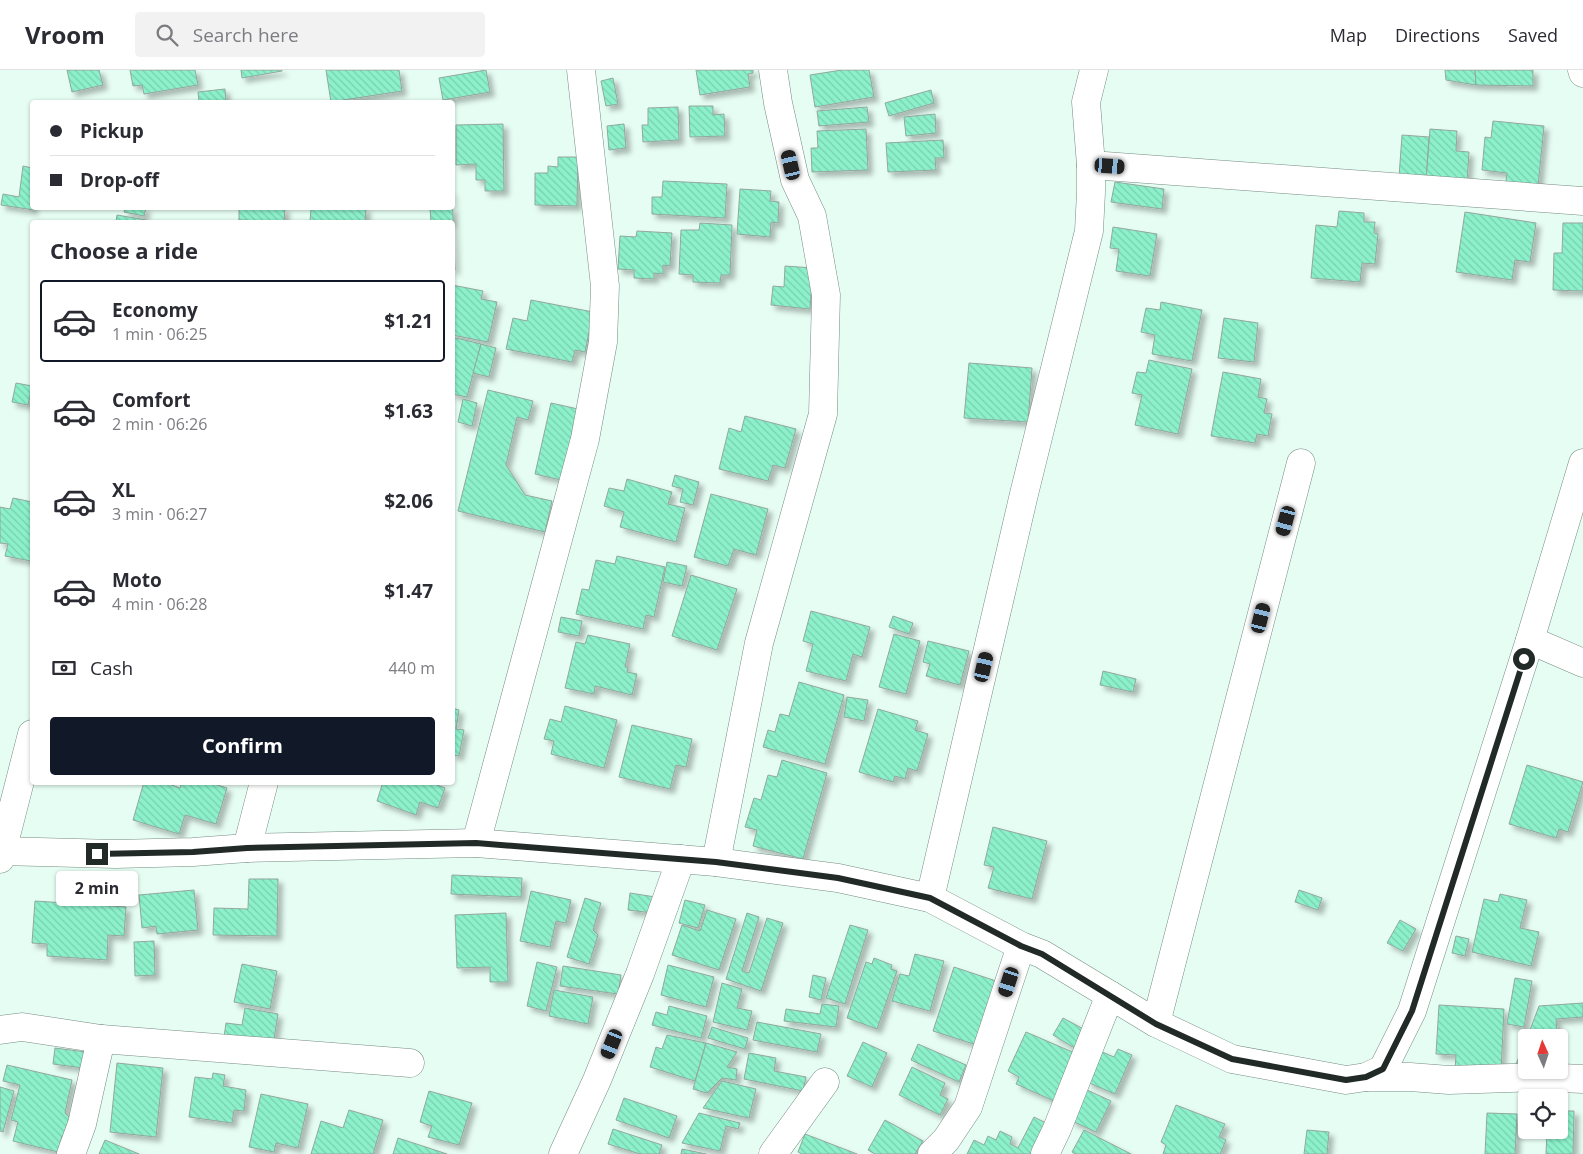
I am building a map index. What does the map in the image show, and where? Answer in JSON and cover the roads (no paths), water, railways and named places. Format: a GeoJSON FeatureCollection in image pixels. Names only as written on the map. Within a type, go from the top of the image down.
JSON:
{"type":"FeatureCollection","features":[{"type":"Feature","properties":{"kind":"street"},"geometry":{"type":"LineString","coordinates":[[476,843],[585,439],[602,342],[605,286],[581,70]]}},
{"type":"Feature","properties":{"kind":"street"},"geometry":{"type":"LineString","coordinates":[[716,862],[759,643],[823,414],[826,295],[812,216],[795,180],[778,103],[773,70]]}},
{"type":"Feature","properties":{"kind":"street"},"geometry":{"type":"LineString","coordinates":[[930,898],[1024,494],[1089,231],[1091,165],[1086,102],[1094,70]]}},
{"type":"Feature","properties":{"kind":"street"},"geometry":{"type":"LineString","coordinates":[[1091,165],[1583,201]]}},
{"type":"Feature","properties":{"kind":"street"},"geometry":{"type":"LineString","coordinates":[[1156,1024],[1301,463]]}},
{"type":"Feature","properties":{"kind":"street"},"geometry":{"type":"LineString","coordinates":[[1366,1077],[1383,1069],[1412,1011],[1530,640],[1583,464]]}},
{"type":"Feature","properties":{"kind":"street"},"geometry":{"type":"LineString","coordinates":[[1530,640],[1583,663]]}},
{"type":"Feature","properties":{"kind":"street"},"geometry":{"type":"LineString","coordinates":[[30,742],[0,854],[116,854],[193,852],[247,848],[476,843],[716,862],[838,878],[930,898],[1021,946],[1042,954],[1156,1024],[1232,1059],[1346,1080],[1366,1077],[1410,1077],[1449,1080],[1539,1077],[1583,1079]]}},
{"type":"Feature","properties":{"kind":"street"},"geometry":{"type":"LineString","coordinates":[[247,848],[263,785]]}},
{"type":"Feature","properties":{"kind":"street"},"geometry":{"type":"LineString","coordinates":[[563,1154],[597,1080],[640,974],[681,859]]}},
{"type":"Feature","properties":{"kind":"street"},"geometry":{"type":"LineString","coordinates":[[932,1154],[946,1140],[968,1108],[1021,946]]}},
{"type":"Feature","properties":{"kind":"street"},"geometry":{"type":"LineString","coordinates":[[1045,1154],[1057,1129],[1110,996]]}},
{"type":"Feature","properties":{"kind":"street"},"geometry":{"type":"LineString","coordinates":[[0,1030],[22,1026],[101,1039],[410,1063]]}},
{"type":"Feature","properties":{"kind":"street"},"geometry":{"type":"LineString","coordinates":[[71,1154],[82,1124],[101,1039]]}},
{"type":"Feature","properties":{"kind":"street"},"geometry":{"type":"LineString","coordinates":[[773,1154],[825,1082]]}}]}
